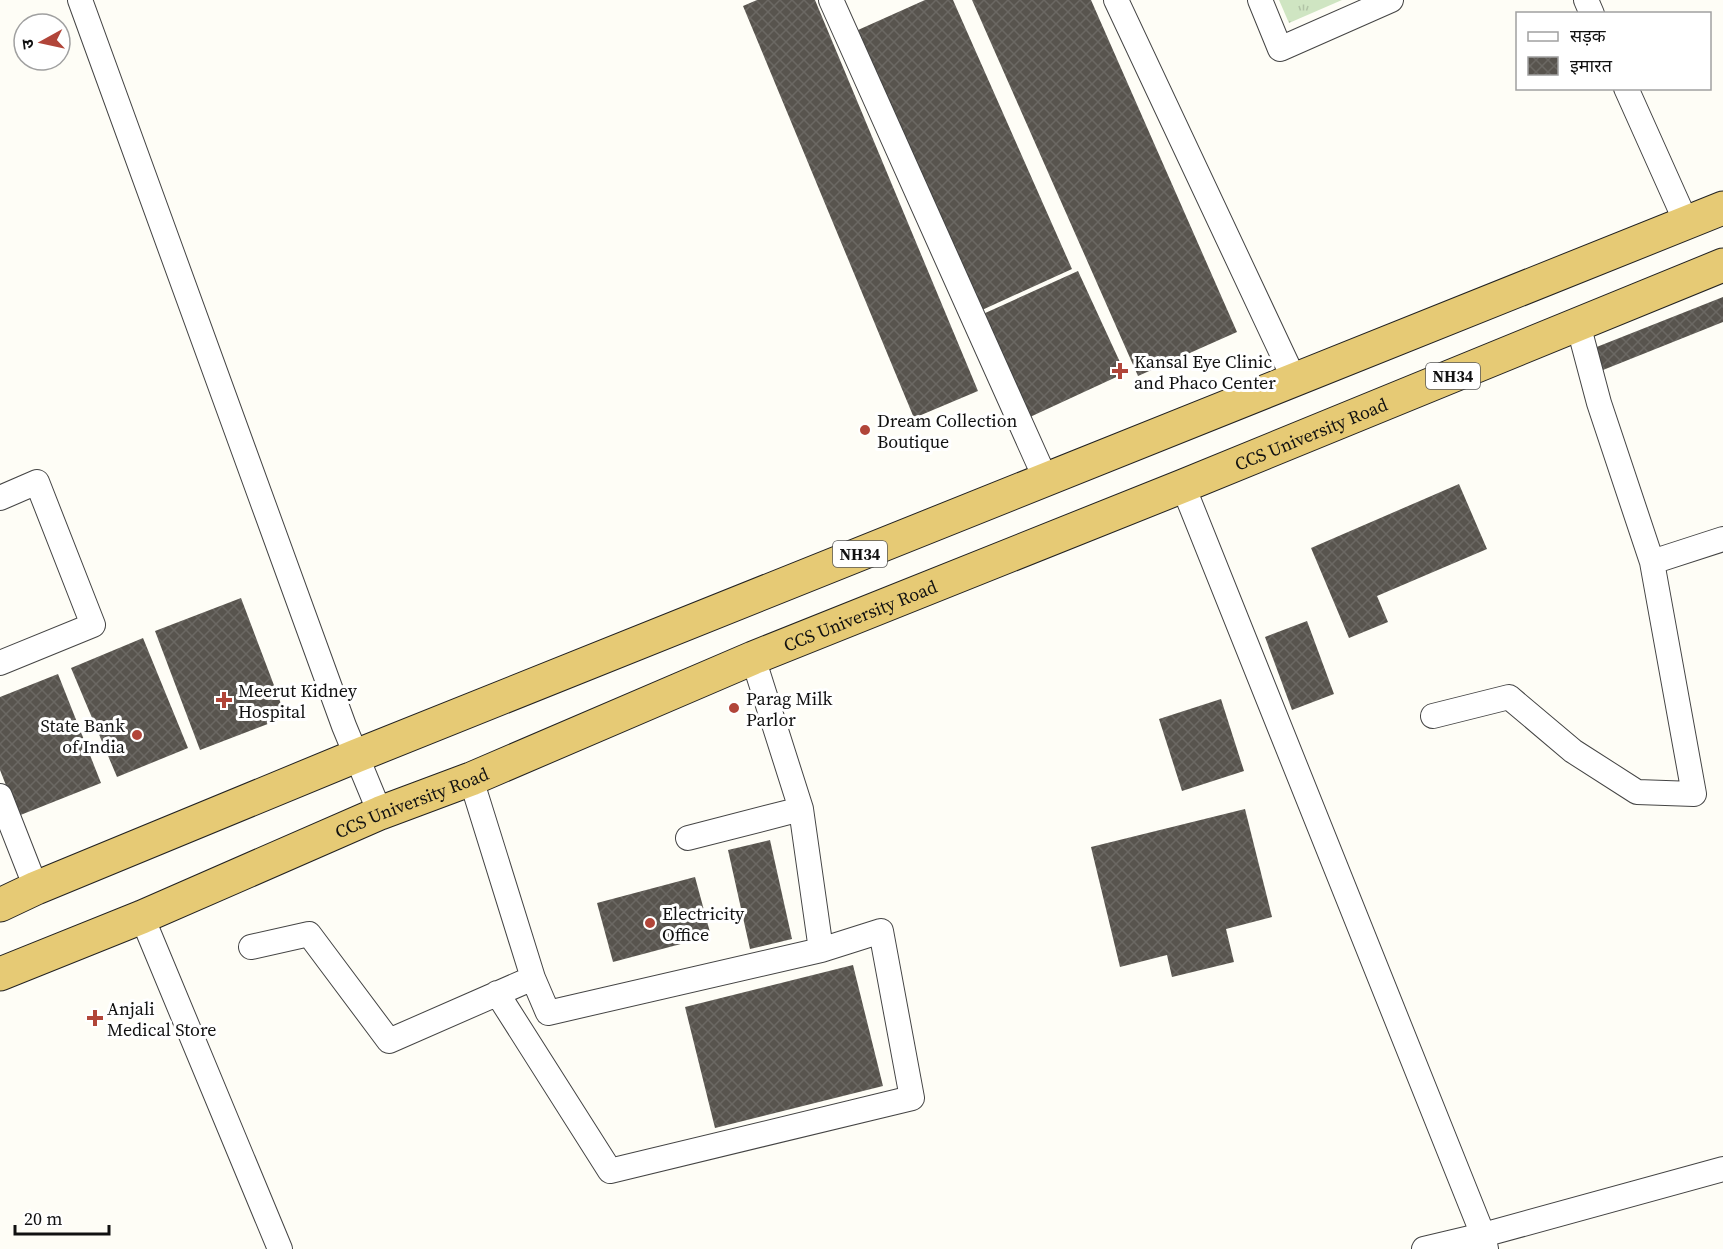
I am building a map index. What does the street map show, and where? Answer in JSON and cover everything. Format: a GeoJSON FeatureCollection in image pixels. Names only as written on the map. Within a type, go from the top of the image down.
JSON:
{"type":"FeatureCollection","features":[{"type":"Feature","properties":{"kind":"highway","name":"NH34"},"geometry":{"type":"LineString","coordinates":[[0,905],[356,756],[1723,208]]}},
{"type":"Feature","properties":{"kind":"highway","name":"CCS University Road"},"geometry":{"type":"LineString","coordinates":[[0,974],[142,917],[380,813],[471,779],[753,658],[1183,486],[1723,265]]}},
{"type":"Feature","properties":{"kind":"street"},"geometry":{"type":"LineString","coordinates":[[80,0],[356,756],[380,813]]}},
{"type":"Feature","properties":{"kind":"street"},"geometry":{"type":"LineString","coordinates":[[831,0],[1046,480]]}},
{"type":"Feature","properties":{"kind":"street"},"geometry":{"type":"LineString","coordinates":[[1116,0],[1294,379]]}},
{"type":"Feature","properties":{"kind":"street"},"geometry":{"type":"LineString","coordinates":[[1260,0],[1280,49],[1391,0]]}},
{"type":"Feature","properties":{"kind":"street"},"geometry":{"type":"LineString","coordinates":[[1627,90],[1686,222]]}},
{"type":"Feature","properties":{"kind":"street"},"geometry":{"type":"LineString","coordinates":[[1433,716],[1509,698],[1573,751],[1637,792],[1694,794],[1652,562],[1599,403],[1578,324]]}},
{"type":"Feature","properties":{"kind":"street"},"geometry":{"type":"LineString","coordinates":[[0,498],[37,482],[93,625],[0,663]]}},
{"type":"Feature","properties":{"kind":"street"},"geometry":{"type":"LineString","coordinates":[[1183,486],[1484,1242]]}},
{"type":"Feature","properties":{"kind":"street"},"geometry":{"type":"LineString","coordinates":[[1652,562],[1723,539]]}},
{"type":"Feature","properties":{"kind":"street"},"geometry":{"type":"LineString","coordinates":[[753,658],[801,809],[821,950]]}},
{"type":"Feature","properties":{"kind":"street"},"geometry":{"type":"LineString","coordinates":[[471,779],[532,978],[548,1013],[821,950],[881,931],[912,1098],[610,1170],[497,993]]}},
{"type":"Feature","properties":{"kind":"street"},"geometry":{"type":"LineString","coordinates":[[0,796],[36,888]]}},
{"type":"Feature","properties":{"kind":"street"},"geometry":{"type":"LineString","coordinates":[[688,838],[801,809]]}},
{"type":"Feature","properties":{"kind":"street"},"geometry":{"type":"LineString","coordinates":[[142,917],[280,1249]]}},
{"type":"Feature","properties":{"kind":"street"},"geometry":{"type":"LineString","coordinates":[[251,947],[309,934],[389,1041],[532,978]]}},
{"type":"Feature","properties":{"kind":"street"},"geometry":{"type":"LineString","coordinates":[[1424,1249],[1484,1242],[1723,1169]]}},
{"type":"Feature","properties":{"kind":"green space"},"geometry":{"type":"Polygon","coordinates":[[[1279,0],[1342,0],[1289,23],[1279,0]]]}},
{"type":"Feature","properties":{"kind":"building"},"geometry":{"type":"Polygon","coordinates":[[[757,0],[815,0],[978,391],[914,418],[743,6],[757,0]]]}},
{"type":"Feature","properties":{"kind":"building"},"geometry":{"type":"Polygon","coordinates":[[[925,0],[953,0],[1072,269],[982,310],[858,30],[925,0]]]}},
{"type":"Feature","properties":{"kind":"building"},"geometry":{"type":"Polygon","coordinates":[[[972,0],[1091,0],[1237,332],[1138,376],[972,0]]]}},
{"type":"Feature","properties":{"kind":"building"},"geometry":{"type":"Polygon","coordinates":[[[1078,271],[1125,373],[1030,417],[983,314],[1078,271]]]}},
{"type":"Feature","properties":{"kind":"building"},"geometry":{"type":"Polygon","coordinates":[[[1723,297],[1723,322],[1598,372],[1589,350],[1723,297]]]}},
{"type":"Feature","properties":{"kind":"building"},"geometry":{"type":"Polygon","coordinates":[[[1459,484],[1487,549],[1377,596],[1388,622],[1349,638],[1311,548],[1459,484]]]}},
{"type":"Feature","properties":{"kind":"building"},"geometry":{"type":"Polygon","coordinates":[[[241,598],[286,717],[200,750],[155,631],[241,598]]]}},
{"type":"Feature","properties":{"kind":"building"},"geometry":{"type":"Polygon","coordinates":[[[1307,621],[1334,694],[1292,710],[1265,637],[1307,621]]]}},
{"type":"Feature","properties":{"kind":"building"},"geometry":{"type":"Polygon","coordinates":[[[143,638],[188,748],[117,777],[71,668],[143,638]]]}},
{"type":"Feature","properties":{"kind":"building"},"geometry":{"type":"Polygon","coordinates":[[[58,674],[101,783],[18,816],[0,770],[0,697],[58,674]]]}},
{"type":"Feature","properties":{"kind":"building"},"geometry":{"type":"Polygon","coordinates":[[[1221,699],[1244,771],[1182,791],[1159,719],[1221,699]]]}},
{"type":"Feature","properties":{"kind":"building"},"geometry":{"type":"Polygon","coordinates":[[[1245,809],[1272,917],[1226,929],[1234,962],[1172,977],[1167,955],[1120,967],[1091,847],[1245,809]]]}},
{"type":"Feature","properties":{"kind":"building"},"geometry":{"type":"Polygon","coordinates":[[[770,840],[792,939],[750,949],[728,850],[770,840]]]}},
{"type":"Feature","properties":{"kind":"building"},"geometry":{"type":"Polygon","coordinates":[[[695,877],[711,936],[613,962],[597,903],[695,877]]]}},
{"type":"Feature","properties":{"kind":"building"},"geometry":{"type":"Polygon","coordinates":[[[853,965],[883,1086],[715,1128],[685,1007],[853,965]]]}},
{"type":"Feature","properties":{"kind":"place","name":"Kansal Eye Clinic and Phaco Center"},"geometry":{"type":"Point","coordinates":[1120,371]}},
{"type":"Feature","properties":{"kind":"place","name":"Dream Collection Boutique"},"geometry":{"type":"Point","coordinates":[865,430]}},
{"type":"Feature","properties":{"kind":"place","name":"Meerut Kidney Hospital"},"geometry":{"type":"Point","coordinates":[224,700]}},
{"type":"Feature","properties":{"kind":"place","name":"Parag Milk Parlor"},"geometry":{"type":"Point","coordinates":[734,708]}},
{"type":"Feature","properties":{"kind":"place","name":"State Bank of India"},"geometry":{"type":"Point","coordinates":[137,735]}},
{"type":"Feature","properties":{"kind":"place","name":"Electricity Office"},"geometry":{"type":"Point","coordinates":[650,923]}},
{"type":"Feature","properties":{"kind":"place","name":"Anjali Medical Store"},"geometry":{"type":"Point","coordinates":[95,1018]}}]}
